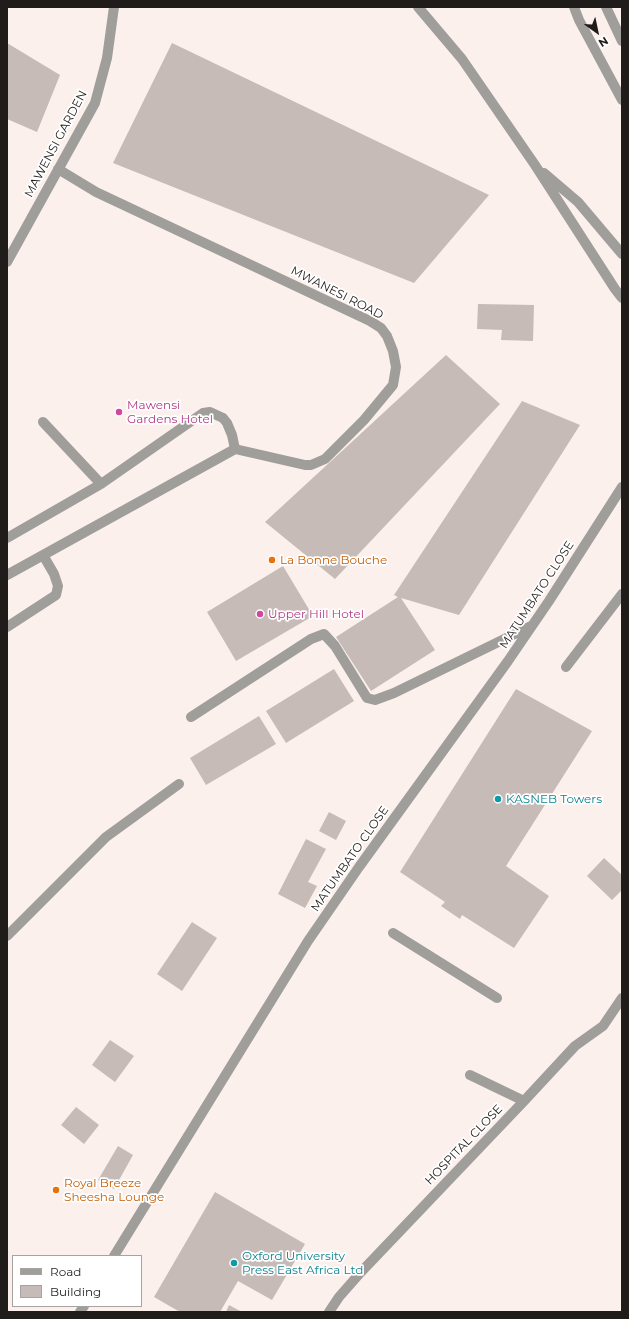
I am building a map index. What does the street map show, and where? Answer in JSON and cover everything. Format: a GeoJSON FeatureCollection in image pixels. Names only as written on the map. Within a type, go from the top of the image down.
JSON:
{"type":"FeatureCollection","features":[{"type":"Feature","properties":{"kind":"street","name":"MAWENSI GARDEN"},"geometry":{"type":"LineString","coordinates":[[7,262],[95,103],[107,58],[114,7]]}},
{"type":"Feature","properties":{"kind":"street"},"geometry":{"type":"LineString","coordinates":[[418,7],[462,59],[535,165],[622,298]]}},
{"type":"Feature","properties":{"kind":"street"},"geometry":{"type":"LineString","coordinates":[[574,7],[579,20],[622,100]]}},
{"type":"Feature","properties":{"kind":"street"},"geometry":{"type":"LineString","coordinates":[[606,7],[622,41]]}},
{"type":"Feature","properties":{"kind":"street"},"geometry":{"type":"LineString","coordinates":[[535,165],[578,202],[622,254]]}},
{"type":"Feature","properties":{"kind":"street","name":"MWANESI ROAD"},"geometry":{"type":"LineString","coordinates":[[58,169],[96,192],[370,321],[381,328],[387,336],[393,351],[396,367],[393,385],[364,420],[325,459],[311,465],[305,465],[235,448]]}},
{"type":"Feature","properties":{"kind":"street"},"geometry":{"type":"LineString","coordinates":[[7,538],[101,484],[203,413],[210,412],[223,418],[227,423],[235,448],[7,575]]}},
{"type":"Feature","properties":{"kind":"street"},"geometry":{"type":"LineString","coordinates":[[43,422],[101,484]]}},
{"type":"Feature","properties":{"kind":"street","name":"MATUMBATO CLOSE"},"geometry":{"type":"LineString","coordinates":[[115,1255],[308,941],[359,867],[508,662],[622,487]]}},
{"type":"Feature","properties":{"kind":"street"},"geometry":{"type":"LineString","coordinates":[[7,627],[56,595],[58,586],[54,574],[42,555]]}},
{"type":"Feature","properties":{"kind":"street"},"geometry":{"type":"LineString","coordinates":[[566,667],[622,594]]}},
{"type":"Feature","properties":{"kind":"street"},"geometry":{"type":"LineString","coordinates":[[191,717],[311,639],[324,634],[335,646],[367,698],[375,700],[394,693],[533,625]]}},
{"type":"Feature","properties":{"kind":"street"},"geometry":{"type":"LineString","coordinates":[[7,936],[106,837],[179,784]]}},
{"type":"Feature","properties":{"kind":"street"},"geometry":{"type":"LineString","coordinates":[[393,933],[497,998]]}},
{"type":"Feature","properties":{"kind":"street","name":"HOSPITAL CLOSE"},"geometry":{"type":"LineString","coordinates":[[329,1312],[339,1297],[361,1272],[575,1046],[602,1026],[621,1000]]}},
{"type":"Feature","properties":{"kind":"street"},"geometry":{"type":"LineString","coordinates":[[470,1075],[524,1101]]}},
{"type":"Feature","properties":{"kind":"building"},"geometry":{"type":"Polygon","coordinates":[[[7,43],[60,75],[37,132],[7,119],[7,43]]]}},
{"type":"Feature","properties":{"kind":"building"},"geometry":{"type":"Polygon","coordinates":[[[172,43],[489,195],[414,283],[113,163],[172,43]]]}},
{"type":"Feature","properties":{"kind":"building"},"geometry":{"type":"Polygon","coordinates":[[[478,304],[534,305],[533,341],[501,340],[502,330],[477,329],[478,304]]]}},
{"type":"Feature","properties":{"kind":"building"},"geometry":{"type":"Polygon","coordinates":[[[446,355],[500,404],[335,579],[265,522],[446,355]]]}},
{"type":"Feature","properties":{"kind":"building"},"geometry":{"type":"Polygon","coordinates":[[[522,401],[580,425],[459,615],[401,598],[435,650],[371,691],[336,637],[398,597],[394,595],[522,401]]]}},
{"type":"Feature","properties":{"kind":"building","name":"Upper Hill Hotel"},"geometry":{"type":"Polygon","coordinates":[[[283,566],[313,616],[236,661],[207,612],[283,566]]]}},
{"type":"Feature","properties":{"kind":"building"},"geometry":{"type":"Polygon","coordinates":[[[334,669],[354,701],[286,743],[266,711],[334,669]]]}},
{"type":"Feature","properties":{"kind":"building","name":"KASNEB Towers"},"geometry":{"type":"Polygon","coordinates":[[[516,689],[592,731],[506,866],[549,896],[514,948],[462,915],[460,919],[441,906],[445,902],[400,872],[516,689]]]}},
{"type":"Feature","properties":{"kind":"building"},"geometry":{"type":"Polygon","coordinates":[[[259,716],[276,744],[206,785],[190,758],[259,716]]]}},
{"type":"Feature","properties":{"kind":"building"},"geometry":{"type":"Polygon","coordinates":[[[329,812],[346,821],[336,840],[319,831],[329,812]]]}},
{"type":"Feature","properties":{"kind":"building"},"geometry":{"type":"Polygon","coordinates":[[[306,839],[326,849],[308,882],[317,886],[305,908],[278,894],[306,839]]]}},
{"type":"Feature","properties":{"kind":"building"},"geometry":{"type":"Polygon","coordinates":[[[604,858],[622,875],[622,890],[612,900],[587,876],[604,858]]]}},
{"type":"Feature","properties":{"kind":"building"},"geometry":{"type":"Polygon","coordinates":[[[192,922],[217,938],[182,991],[157,974],[192,922]]]}},
{"type":"Feature","properties":{"kind":"building"},"geometry":{"type":"Polygon","coordinates":[[[110,1040],[134,1056],[115,1082],[92,1065],[110,1040]]]}},
{"type":"Feature","properties":{"kind":"building"},"geometry":{"type":"Polygon","coordinates":[[[76,1107],[99,1125],[84,1144],[61,1125],[76,1107]]]}},
{"type":"Feature","properties":{"kind":"building"},"geometry":{"type":"Polygon","coordinates":[[[118,1146],[133,1155],[114,1189],[98,1180],[118,1146]]]}},
{"type":"Feature","properties":{"kind":"building","name":"Oxford University Press East Africa Ltd"},"geometry":{"type":"Polygon","coordinates":[[[215,1192],[305,1244],[272,1300],[238,1281],[220,1312],[180,1312],[154,1297],[215,1192]]]}},
{"type":"Feature","properties":{"kind":"building"},"geometry":{"type":"Polygon","coordinates":[[[229,1305],[242,1312],[226,1312],[229,1305]]]}},
{"type":"Feature","properties":{"kind":"place","name":"Mawensi Gardens Hotel"},"geometry":{"type":"Point","coordinates":[119,412]}},
{"type":"Feature","properties":{"kind":"place","name":"La Bonne Bouche"},"geometry":{"type":"Point","coordinates":[272,560]}},
{"type":"Feature","properties":{"kind":"place","name":"Upper Hill Hotel"},"geometry":{"type":"Point","coordinates":[260,614]}},
{"type":"Feature","properties":{"kind":"place","name":"KASNEB Towers"},"geometry":{"type":"Point","coordinates":[498,799]}},
{"type":"Feature","properties":{"kind":"place","name":"Royal Breeze Sheesha Lounge"},"geometry":{"type":"Point","coordinates":[56,1190]}},
{"type":"Feature","properties":{"kind":"place","name":"Oxford University Press East Africa Ltd"},"geometry":{"type":"Point","coordinates":[234,1263]}}]}
